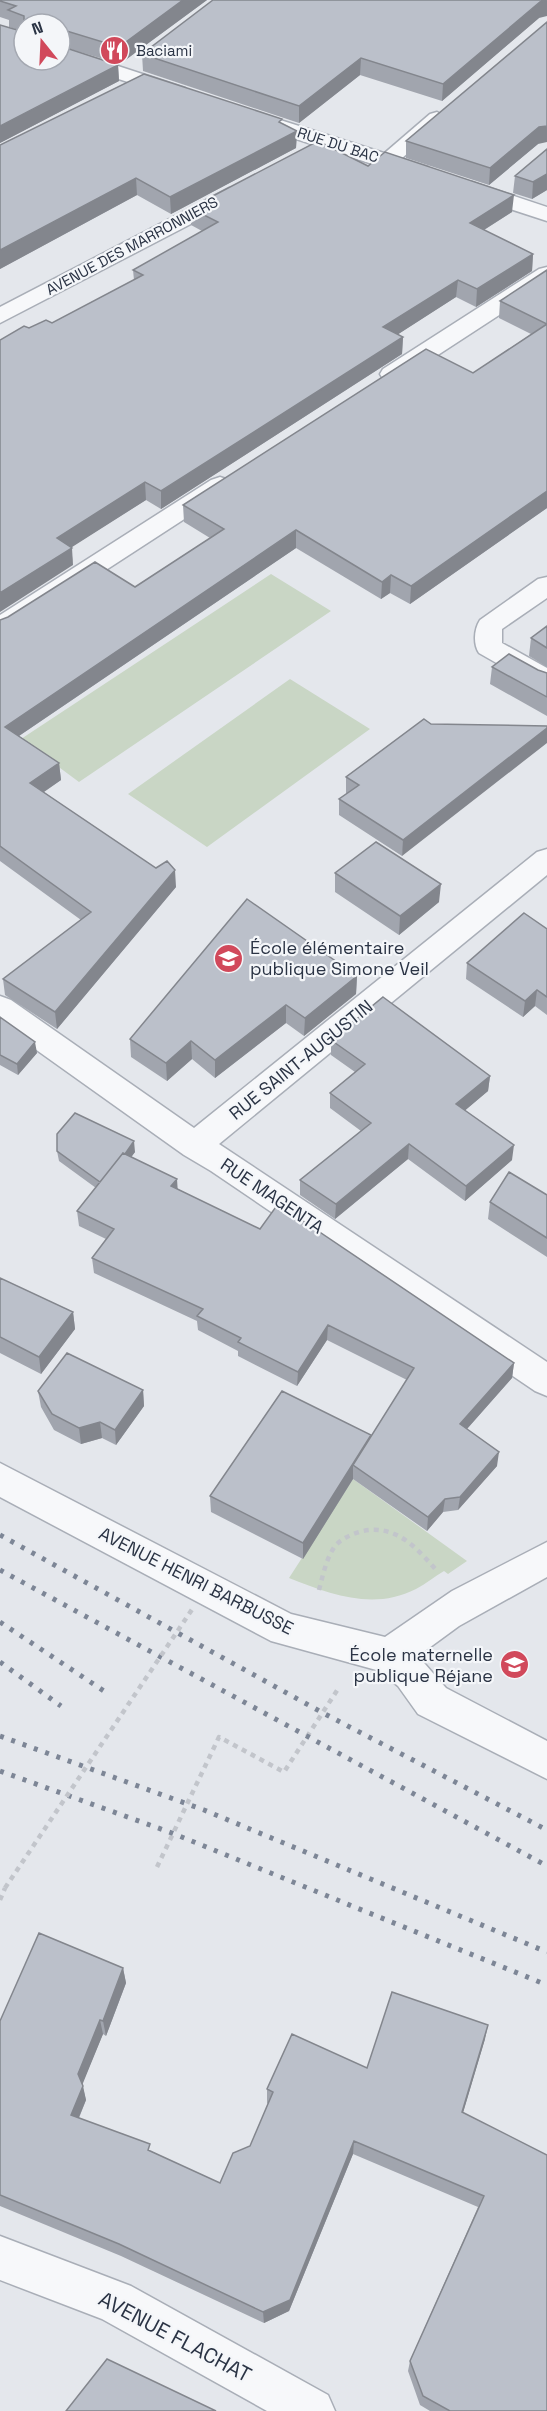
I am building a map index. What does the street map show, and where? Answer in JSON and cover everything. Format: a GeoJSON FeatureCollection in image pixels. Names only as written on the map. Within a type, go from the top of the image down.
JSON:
{"type":"FeatureCollection","features":[{"type":"Feature","properties":{"kind":"street"},"geometry":{"type":"LineString","coordinates":[[72,59],[123,83],[142,71],[197,98]]}},
{"type":"Feature","properties":{"kind":"street","name":"RUE DU BAC"},"geometry":{"type":"LineString","coordinates":[[240,113],[547,214]]}},
{"type":"Feature","properties":{"kind":"street"},"geometry":{"type":"LineString","coordinates":[[300,157],[328,142]]}},
{"type":"Feature","properties":{"kind":"street"},"geometry":{"type":"LineString","coordinates":[[492,196],[512,180]]}},
{"type":"Feature","properties":{"kind":"street","name":"AVENUE DES MARRONNIERS"},"geometry":{"type":"LineString","coordinates":[[0,316],[248,184]]}},
{"type":"Feature","properties":{"kind":"street"},"geometry":{"type":"LineString","coordinates":[[368,389],[547,274]]}},
{"type":"Feature","properties":{"kind":"street"},"geometry":{"type":"LineString","coordinates":[[0,627],[239,473]]}},
{"type":"Feature","properties":{"kind":"street"},"geometry":{"type":"LineString","coordinates":[[547,585],[489,626],[489,647],[547,680]]}},
{"type":"Feature","properties":{"kind":"street","name":"RUE SAINT-AUGUSTIN"},"geometry":{"type":"LineString","coordinates":[[195,1146],[547,859]]}},
{"type":"Feature","properties":{"kind":"street","name":"RUE MAGENTA"},"geometry":{"type":"LineString","coordinates":[[0,1008],[195,1146],[223,1162],[547,1381]]}},
{"type":"Feature","properties":{"kind":"street","name":"AVENUE HENRI BARBUSSE"},"geometry":{"type":"LineString","coordinates":[[0,1479],[284,1629],[391,1656],[411,1674],[432,1701],[547,1761]]}},
{"type":"Feature","properties":{"kind":"street"},"geometry":{"type":"LineString","coordinates":[[391,1656],[414,1634],[439,1618],[547,1558]]}},
{"type":"Feature","properties":{"kind":"street","name":"AVENUE FLACHAT"},"geometry":{"type":"LineString","coordinates":[[0,2259],[115,2302],[312,2411]]}},
{"type":"Feature","properties":{"kind":"lane"},"geometry":{"type":"LineString","coordinates":[[387,161],[448,109]]}},
{"type":"Feature","properties":{"kind":"path"},"geometry":{"type":"LineString","coordinates":[[318,1590],[328,1561],[338,1542],[355,1533],[375,1528],[398,1533],[417,1547],[439,1574]]}},
{"type":"Feature","properties":{"kind":"path"},"geometry":{"type":"LineString","coordinates":[[0,1900],[5,1888],[193,1608]]}},
{"type":"Feature","properties":{"kind":"path"},"geometry":{"type":"LineString","coordinates":[[157,1866],[219,1737],[284,1772],[338,1689]]}},
{"type":"Feature","properties":{"kind":"green space"},"geometry":{"type":"Polygon","coordinates":[[[271,574],[331,611],[79,782],[21,739],[271,574]]]}},
{"type":"Feature","properties":{"kind":"green space"},"geometry":{"type":"Polygon","coordinates":[[[290,679],[370,729],[207,847],[128,794],[290,679]]]}},
{"type":"Feature","properties":{"kind":"green space"},"geometry":{"type":"Polygon","coordinates":[[[353,1479],[467,1561],[448,1574],[444,1571],[416,1589],[384,1599],[352,1598],[320,1590],[289,1578],[353,1479]]]}},
{"type":"Feature","properties":{"kind":"building"},"geometry":{"type":"Polygon","coordinates":[[[183,0],[119,47],[72,33],[72,12],[13,12],[8,10],[16,6],[0,1],[183,0]]]}},
{"type":"Feature","properties":{"kind":"building"},"geometry":{"type":"Polygon","coordinates":[[[213,0],[547,0],[540,2],[443,84],[361,58],[299,106],[142,54],[213,0]]]}},
{"type":"Feature","properties":{"kind":"building"},"geometry":{"type":"Polygon","coordinates":[[[547,22],[547,126],[539,127],[490,168],[406,141],[547,22]]]}},
{"type":"Feature","properties":{"kind":"building"},"geometry":{"type":"Polygon","coordinates":[[[0,25],[12,28],[12,72],[72,72],[72,50],[118,65],[0,126],[0,25]]]}},
{"type":"Feature","properties":{"kind":"building"},"geometry":{"type":"Polygon","coordinates":[[[144,74],[282,119],[279,122],[297,131],[170,197],[136,178],[0,250],[0,145],[144,74]]]}},
{"type":"Feature","properties":{"kind":"building"},"geometry":{"type":"Polygon","coordinates":[[[318,141],[368,166],[385,152],[514,195],[470,223],[533,254],[477,289],[458,280],[383,327],[403,337],[161,491],[145,482],[57,538],[72,548],[0,593],[0,340],[24,326],[29,328],[46,320],[52,323],[143,275],[133,270],[218,222],[190,208],[318,141]]]}},
{"type":"Feature","properties":{"kind":"building"},"geometry":{"type":"Polygon","coordinates":[[[547,149],[547,174],[533,182],[515,176],[547,149]]]}},
{"type":"Feature","properties":{"kind":"building"},"geometry":{"type":"Polygon","coordinates":[[[547,270],[547,324],[500,301],[547,270]]]}},
{"type":"Feature","properties":{"kind":"building"},"geometry":{"type":"Polygon","coordinates":[[[547,324],[547,491],[411,586],[391,575],[382,582],[296,530],[5,727],[59,763],[30,783],[156,868],[167,861],[175,870],[55,1012],[3,979],[91,912],[0,846],[0,620],[95,562],[135,587],[224,529],[183,505],[426,349],[473,373],[547,324]]]}},
{"type":"Feature","properties":{"kind":"building"},"geometry":{"type":"Polygon","coordinates":[[[547,626],[547,648],[531,638],[547,626]]]}},
{"type":"Feature","properties":{"kind":"building"},"geometry":{"type":"Polygon","coordinates":[[[509,654],[547,673],[547,697],[492,667],[509,654]]]}},
{"type":"Feature","properties":{"kind":"building"},"geometry":{"type":"Polygon","coordinates":[[[424,719],[431,724],[547,726],[547,728],[403,840],[339,799],[359,785],[346,777],[424,719]]]}},
{"type":"Feature","properties":{"kind":"building"},"geometry":{"type":"Polygon","coordinates":[[[376,842],[441,884],[400,916],[335,873],[376,842]]]}},
{"type":"Feature","properties":{"kind":"building"},"geometry":{"type":"Polygon","coordinates":[[[247,899],[357,976],[305,1018],[286,1005],[215,1060],[191,1041],[166,1063],[130,1039],[247,899]]]}},
{"type":"Feature","properties":{"kind":"building"},"geometry":{"type":"Polygon","coordinates":[[[524,913],[547,929],[547,997],[537,990],[525,1001],[467,963],[524,913]]]}},
{"type":"Feature","properties":{"kind":"building"},"geometry":{"type":"Polygon","coordinates":[[[383,997],[490,1076],[456,1104],[514,1145],[466,1186],[409,1144],[336,1204],[300,1180],[371,1123],[330,1093],[365,1064],[331,1040],[383,997]]]}},
{"type":"Feature","properties":{"kind":"building"},"geometry":{"type":"Polygon","coordinates":[[[0,1017],[35,1042],[17,1064],[0,1055],[0,1017]]]}},
{"type":"Feature","properties":{"kind":"building"},"geometry":{"type":"Polygon","coordinates":[[[75,1113],[134,1141],[100,1182],[57,1151],[57,1134],[75,1113]]]}},
{"type":"Feature","properties":{"kind":"building"},"geometry":{"type":"Polygon","coordinates":[[[123,1153],[177,1179],[171,1186],[260,1229],[278,1204],[514,1363],[460,1424],[499,1452],[460,1497],[445,1499],[428,1517],[353,1465],[414,1368],[328,1325],[298,1372],[238,1342],[241,1338],[197,1316],[203,1309],[92,1258],[114,1229],[77,1211],[123,1153]]]}},
{"type":"Feature","properties":{"kind":"building"},"geometry":{"type":"Polygon","coordinates":[[[509,1172],[547,1195],[547,1238],[490,1202],[509,1172]]]}},
{"type":"Feature","properties":{"kind":"building"},"geometry":{"type":"Polygon","coordinates":[[[0,1278],[73,1312],[39,1357],[0,1337],[0,1278]]]}},
{"type":"Feature","properties":{"kind":"building"},"geometry":{"type":"Polygon","coordinates":[[[67,1353],[143,1390],[115,1430],[100,1422],[79,1428],[52,1414],[38,1391],[67,1353]]]}},
{"type":"Feature","properties":{"kind":"building"},"geometry":{"type":"Polygon","coordinates":[[[282,1391],[371,1435],[303,1543],[210,1496],[282,1391]]]}},
{"type":"Feature","properties":{"kind":"building"},"geometry":{"type":"Polygon","coordinates":[[[39,1933],[123,1968],[103,2021],[100,2020],[78,2074],[83,2086],[71,2115],[150,2144],[148,2150],[220,2183],[233,2153],[250,2146],[273,2092],[267,2089],[292,2034],[367,2068],[392,1992],[488,2025],[462,2112],[547,2155],[547,2411],[450,2411],[423,2396],[410,2361],[484,2196],[354,2141],[290,2300],[263,2312],[119,2244],[0,2195],[0,2021],[39,1933]]]}},
{"type":"Feature","properties":{"kind":"building"},"geometry":{"type":"Polygon","coordinates":[[[107,2359],[216,2411],[66,2411],[107,2359]]]}},
{"type":"Feature","properties":{"kind":"railway"},"geometry":{"type":"LineString","coordinates":[[0,1535],[323,1713],[547,1830]]}},
{"type":"Feature","properties":{"kind":"railway"},"geometry":{"type":"LineString","coordinates":[[0,1570],[547,1866]]}},
{"type":"Feature","properties":{"kind":"railway"},"geometry":{"type":"LineString","coordinates":[[0,1622],[107,1693]]}},
{"type":"Feature","properties":{"kind":"railway"},"geometry":{"type":"LineString","coordinates":[[0,1662],[61,1706]]}},
{"type":"Feature","properties":{"kind":"railway"},"geometry":{"type":"LineString","coordinates":[[0,1736],[204,1810],[547,1952]]}},
{"type":"Feature","properties":{"kind":"railway"},"geometry":{"type":"LineString","coordinates":[[0,1771],[172,1833],[547,1985]]}},
{"type":"Feature","properties":{"kind":"place","name":"Baciami"},"geometry":{"type":"Point","coordinates":[115,51]}},
{"type":"Feature","properties":{"kind":"place","name":"École élémentaire publique Simone Veil"},"geometry":{"type":"Point","coordinates":[229,958]}},
{"type":"Feature","properties":{"kind":"place","name":"École maternelle publique Réjane"},"geometry":{"type":"Point","coordinates":[514,1665]}}]}
